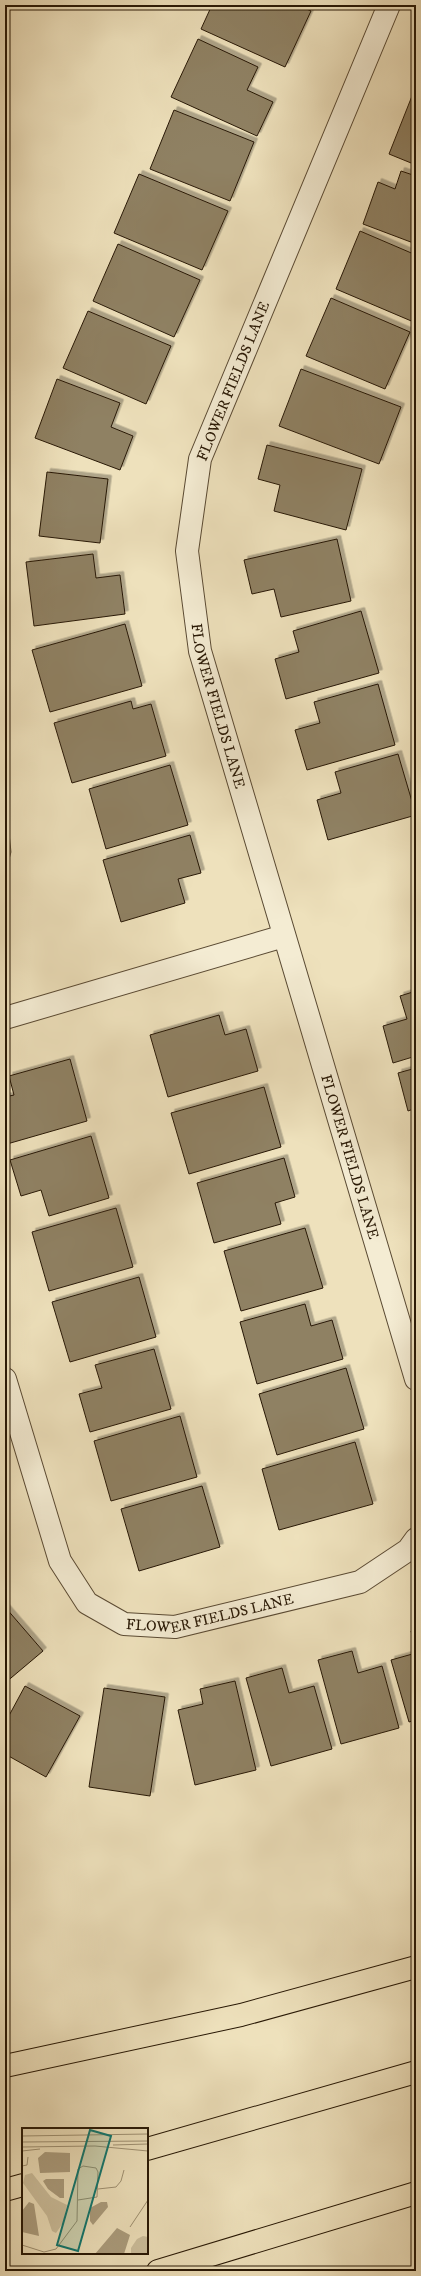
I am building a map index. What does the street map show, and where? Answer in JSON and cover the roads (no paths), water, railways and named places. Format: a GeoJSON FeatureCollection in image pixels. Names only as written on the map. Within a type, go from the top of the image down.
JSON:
{"type":"FeatureCollection","features":[{"type":"Feature","properties":{"kind":"highway"},"geometry":{"type":"LineString","coordinates":[[5,2074],[15,2063],[241,2015],[416,1967]]}},
{"type":"Feature","properties":{"kind":"highway"},"geometry":{"type":"LineString","coordinates":[[148,2149],[416,2072]]}},
{"type":"Feature","properties":{"kind":"highway"},"geometry":{"type":"LineString","coordinates":[[5,2190],[22,2185]]}},
{"type":"Feature","properties":{"kind":"highway"},"geometry":{"type":"LineString","coordinates":[[158,2271],[416,2193]]}},
{"type":"Feature","properties":{"kind":"street","name":"FLOWER FIELDS LANE"},"geometry":{"type":"LineString","coordinates":[[389,5],[200,459],[187,551],[200,652],[416,1379]]}},
{"type":"Feature","properties":{"kind":"street"},"geometry":{"type":"LineString","coordinates":[[5,1018],[284,936]]}},
{"type":"Feature","properties":{"kind":"street","name":"FLOWER FIELDS LANE"},"geometry":{"type":"LineString","coordinates":[[5,1379],[60,1561],[87,1603],[124,1624],[175,1627],[360,1582],[408,1550],[416,1539]]}}]}
